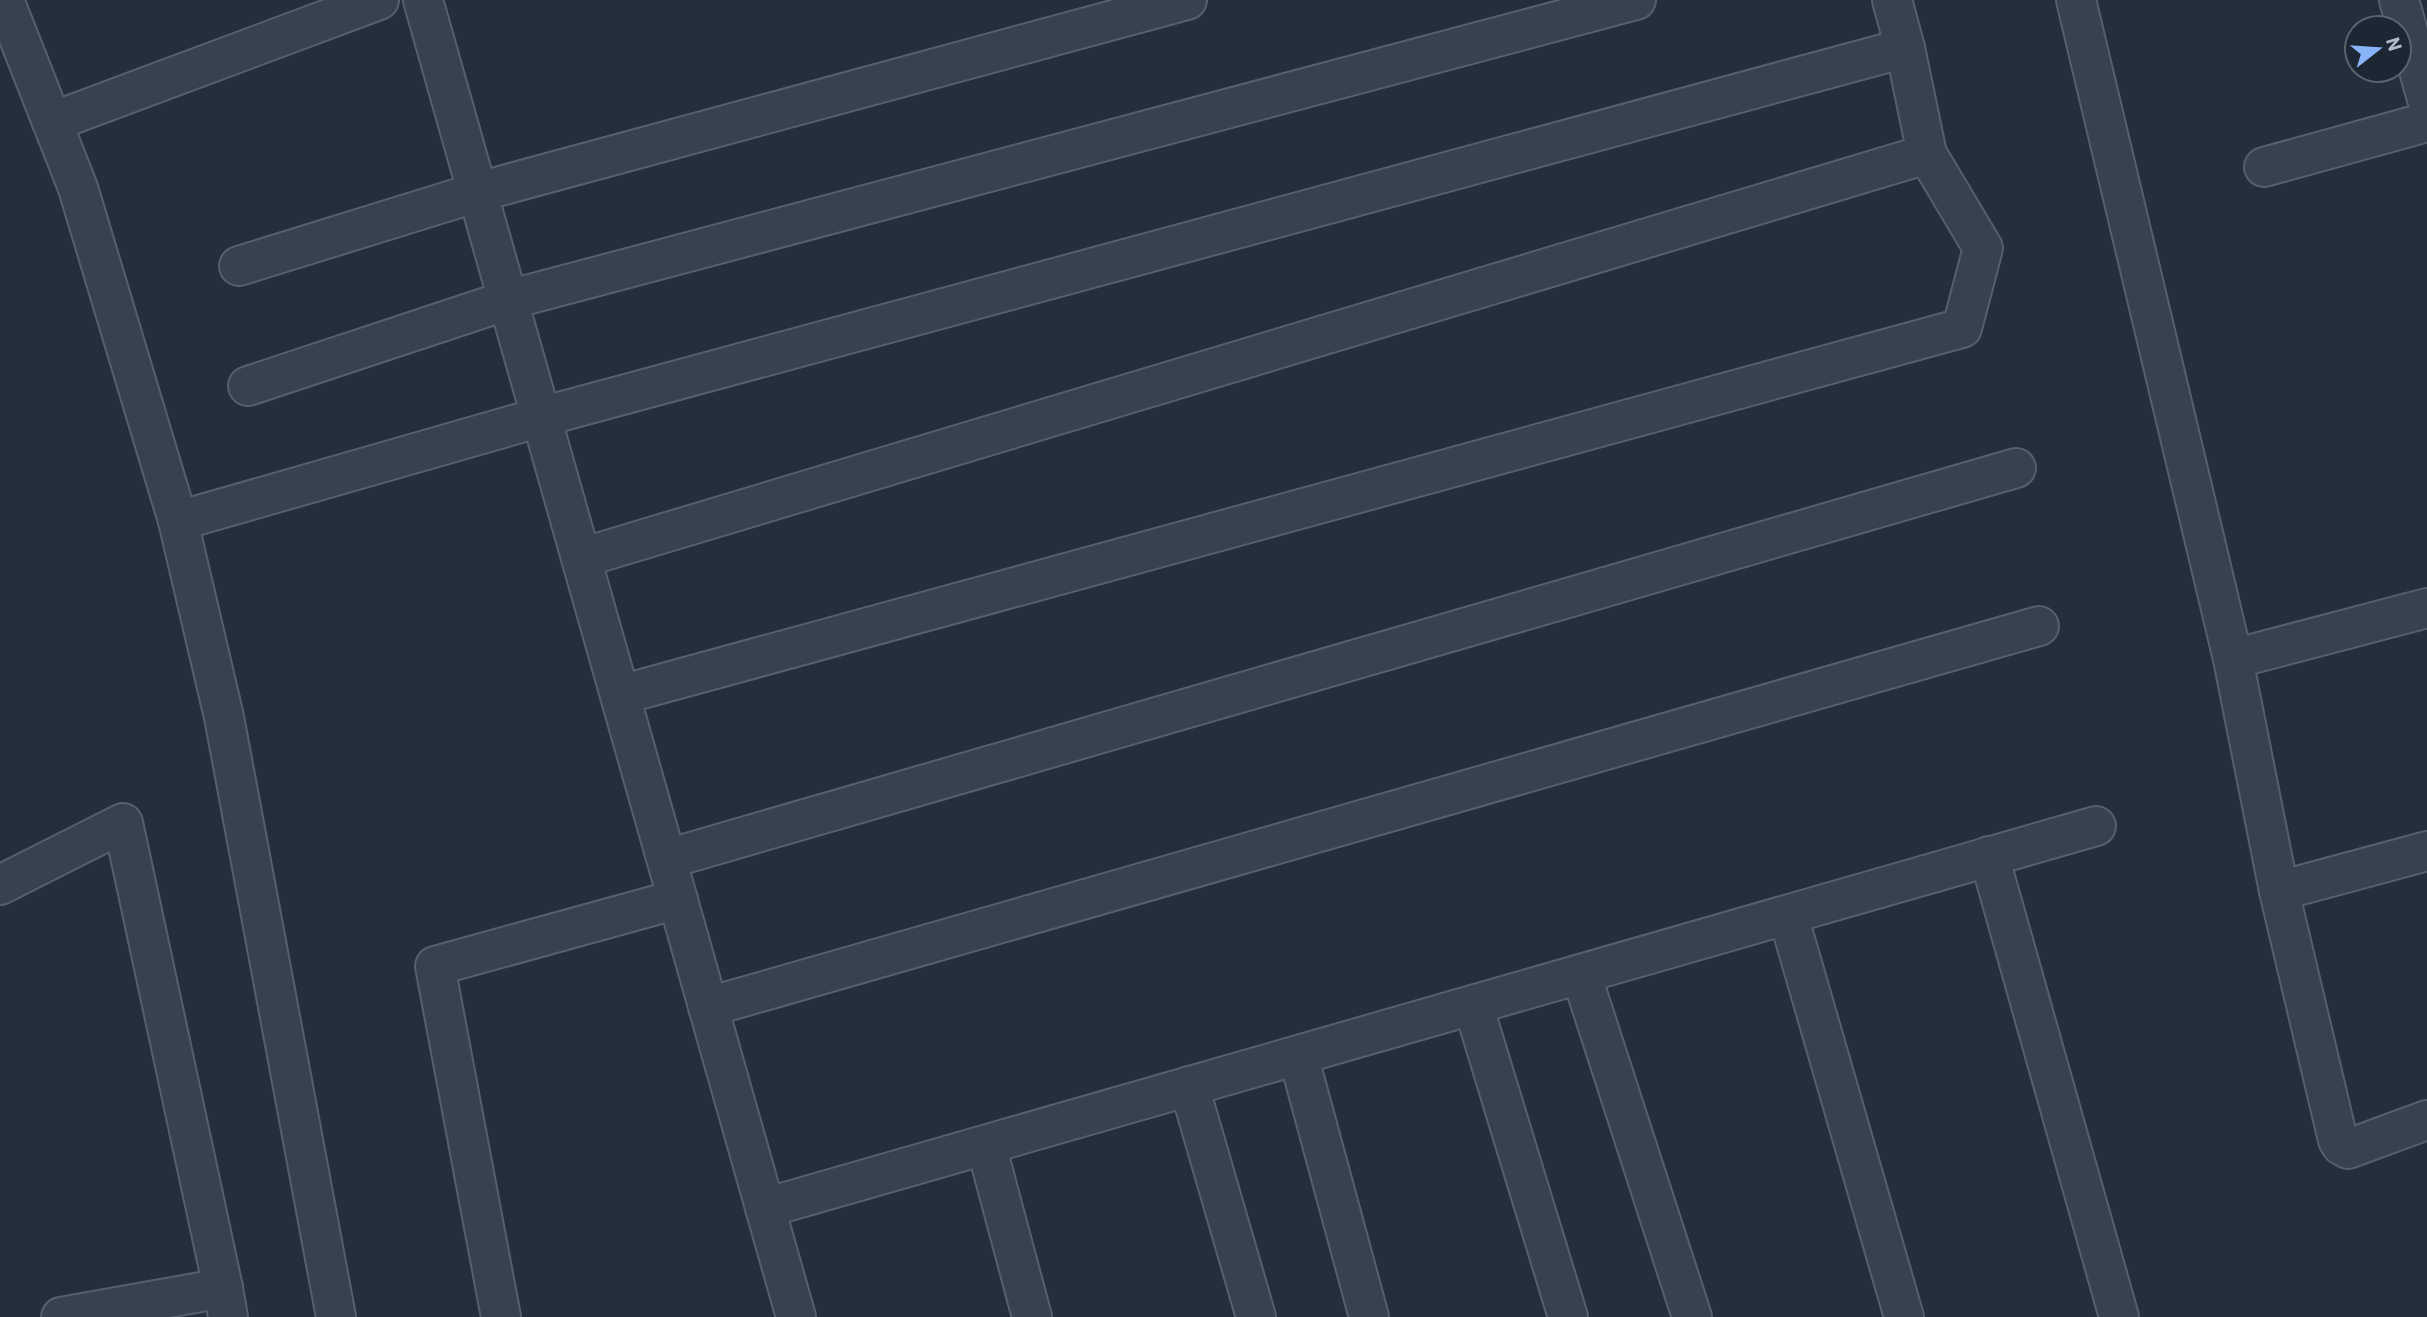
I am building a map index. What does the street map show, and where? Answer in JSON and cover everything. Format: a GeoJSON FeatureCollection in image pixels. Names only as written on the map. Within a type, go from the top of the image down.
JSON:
{"type":"FeatureCollection","features":[{"type":"Feature","properties":{"kind":"street"},"geometry":{"type":"LineString","coordinates":[[4,0],[78,188],[178,521],[224,717],[336,1317]]}},
{"type":"Feature","properties":{"kind":"street"},"geometry":{"type":"LineString","coordinates":[[52,122],[379,0]]}},
{"type":"Feature","properties":{"kind":"street"},"geometry":{"type":"LineString","coordinates":[[423,0],[796,1317]]}},
{"type":"Feature","properties":{"kind":"street"},"geometry":{"type":"LineString","coordinates":[[239,266],[478,192],[1188,0]]}},
{"type":"Feature","properties":{"kind":"street"},"geometry":{"type":"LineString","coordinates":[[248,386],[508,300],[1636,0]]}},
{"type":"Feature","properties":{"kind":"street"},"geometry":{"type":"LineString","coordinates":[[620,695],[1962,328],[1983,248],[1927,153],[1892,0]]}},
{"type":"Feature","properties":{"kind":"street"},"geometry":{"type":"LineString","coordinates":[[2076,0],[2233,659],[2279,891],[2338,1140],[2347,1149],[2427,1119]]}},
{"type":"Feature","properties":{"kind":"street"},"geometry":{"type":"LineString","coordinates":[[2399,0],[2427,99]]}},
{"type":"Feature","properties":{"kind":"street"},"geometry":{"type":"LineString","coordinates":[[178,521],[541,417],[1905,48]]}},
{"type":"Feature","properties":{"kind":"street"},"geometry":{"type":"LineString","coordinates":[[2264,167],[2427,122]]}},
{"type":"Feature","properties":{"kind":"street"},"geometry":{"type":"LineString","coordinates":[[581,558],[1927,153]]}},
{"type":"Feature","properties":{"kind":"street"},"geometry":{"type":"LineString","coordinates":[[667,859],[2016,468]]}},
{"type":"Feature","properties":{"kind":"street"},"geometry":{"type":"LineString","coordinates":[[2233,659],[2427,608]]}},
{"type":"Feature","properties":{"kind":"street"},"geometry":{"type":"LineString","coordinates":[[708,1007],[2039,626]]}},
{"type":"Feature","properties":{"kind":"street"},"geometry":{"type":"LineString","coordinates":[[0,885],[123,822],[225,1303],[61,1317]]}},
{"type":"Feature","properties":{"kind":"street"},"geometry":{"type":"LineString","coordinates":[[765,1208],[2096,826]]}},
{"type":"Feature","properties":{"kind":"street"},"geometry":{"type":"LineString","coordinates":[[2279,891],[2427,851]]}},
{"type":"Feature","properties":{"kind":"street"},"geometry":{"type":"LineString","coordinates":[[1989,856],[2119,1317]]}},
{"type":"Feature","properties":{"kind":"street"},"geometry":{"type":"LineString","coordinates":[[501,1317],[435,966],[678,899]]}},
{"type":"Feature","properties":{"kind":"street"},"geometry":{"type":"LineString","coordinates":[[1788,915],[1905,1317]]}},
{"type":"Feature","properties":{"kind":"street"},"geometry":{"type":"LineString","coordinates":[[1581,974],[1692,1317]]}},
{"type":"Feature","properties":{"kind":"street"},"geometry":{"type":"LineString","coordinates":[[1473,1005],[1568,1317]]}},
{"type":"Feature","properties":{"kind":"street"},"geometry":{"type":"LineString","coordinates":[[1298,1055],[1369,1317]]}},
{"type":"Feature","properties":{"kind":"street"},"geometry":{"type":"LineString","coordinates":[[1189,1086],[1256,1317]]}},
{"type":"Feature","properties":{"kind":"street"},"geometry":{"type":"LineString","coordinates":[[986,1145],[1032,1317]]}}]}
